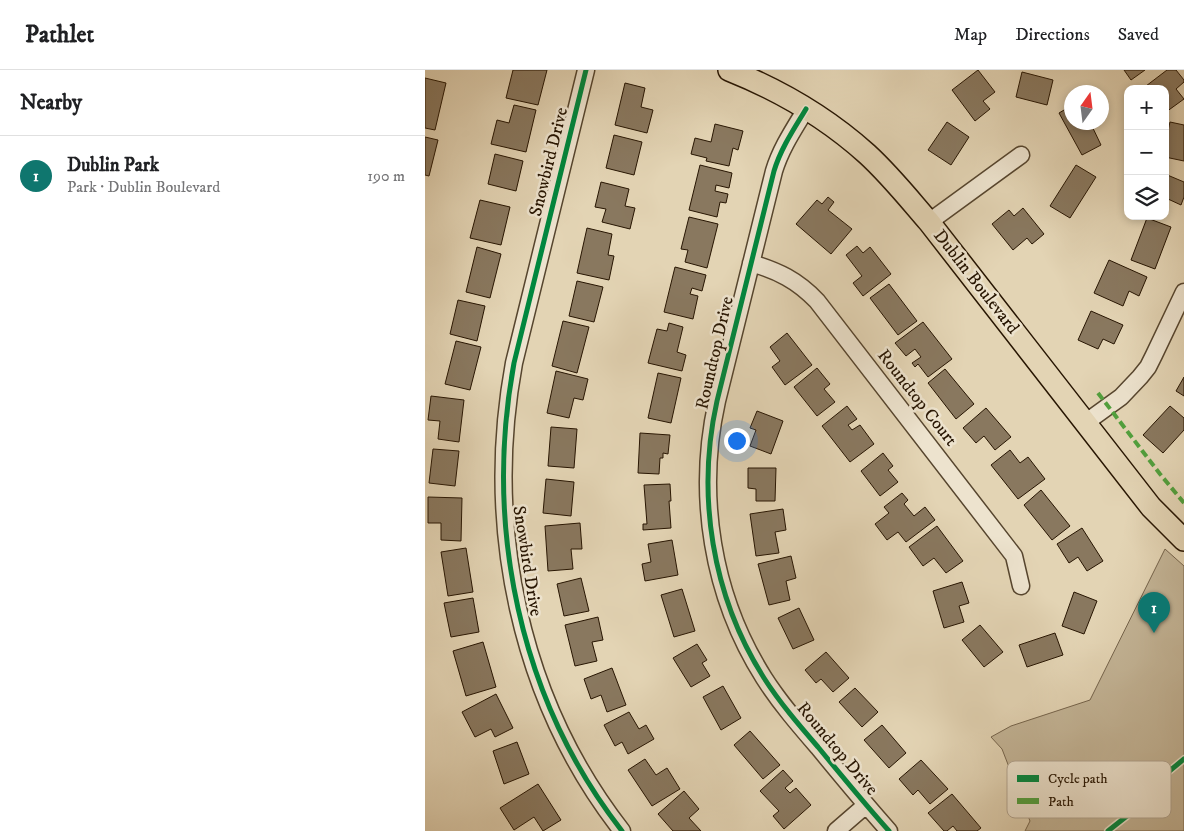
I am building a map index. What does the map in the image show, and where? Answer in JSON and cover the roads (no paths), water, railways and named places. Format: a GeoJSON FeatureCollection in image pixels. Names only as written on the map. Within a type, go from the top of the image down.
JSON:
{"type":"FeatureCollection","features":[{"type":"Feature","properties":{"kind":"main road","name":"Dublin Boulevard"},"geometry":{"type":"LineString","coordinates":[[729,70],[768,87],[833,127],[869,156],[895,182],[929,222],[1151,507],[1184,540]]}},
{"type":"Feature","properties":{"kind":"street","name":"Snowbird Drive"},"geometry":{"type":"LineString","coordinates":[[586,70],[514,363],[505,429],[503,492],[505,531],[514,590],[519,614],[539,678],[571,752],[593,789],[622,831]]}},
{"type":"Feature","properties":{"kind":"street","name":"Roundtop Drive"},"geometry":{"type":"LineString","coordinates":[[806,109],[784,145],[777,161],[717,401],[712,430],[708,483],[710,520],[720,576],[730,609],[757,666],[785,707],[889,831]]}},
{"type":"Feature","properties":{"kind":"street"},"geometry":{"type":"LineString","coordinates":[[929,222],[1021,154]]}},
{"type":"Feature","properties":{"kind":"street","name":"Roundtop Court"},"geometry":{"type":"LineString","coordinates":[[751,263],[786,276],[802,286],[817,301],[1014,556],[1021,586]]}},
{"type":"Feature","properties":{"kind":"street"},"geometry":{"type":"LineString","coordinates":[[1085,422],[1121,397],[1148,367],[1184,292]]}},
{"type":"Feature","properties":{"kind":"street"},"geometry":{"type":"LineString","coordinates":[[836,831],[866,805]]}},
{"type":"Feature","properties":{"kind":"place","name":"Dublin Park"},"geometry":{"type":"Point","coordinates":[1154,633]}}]}
